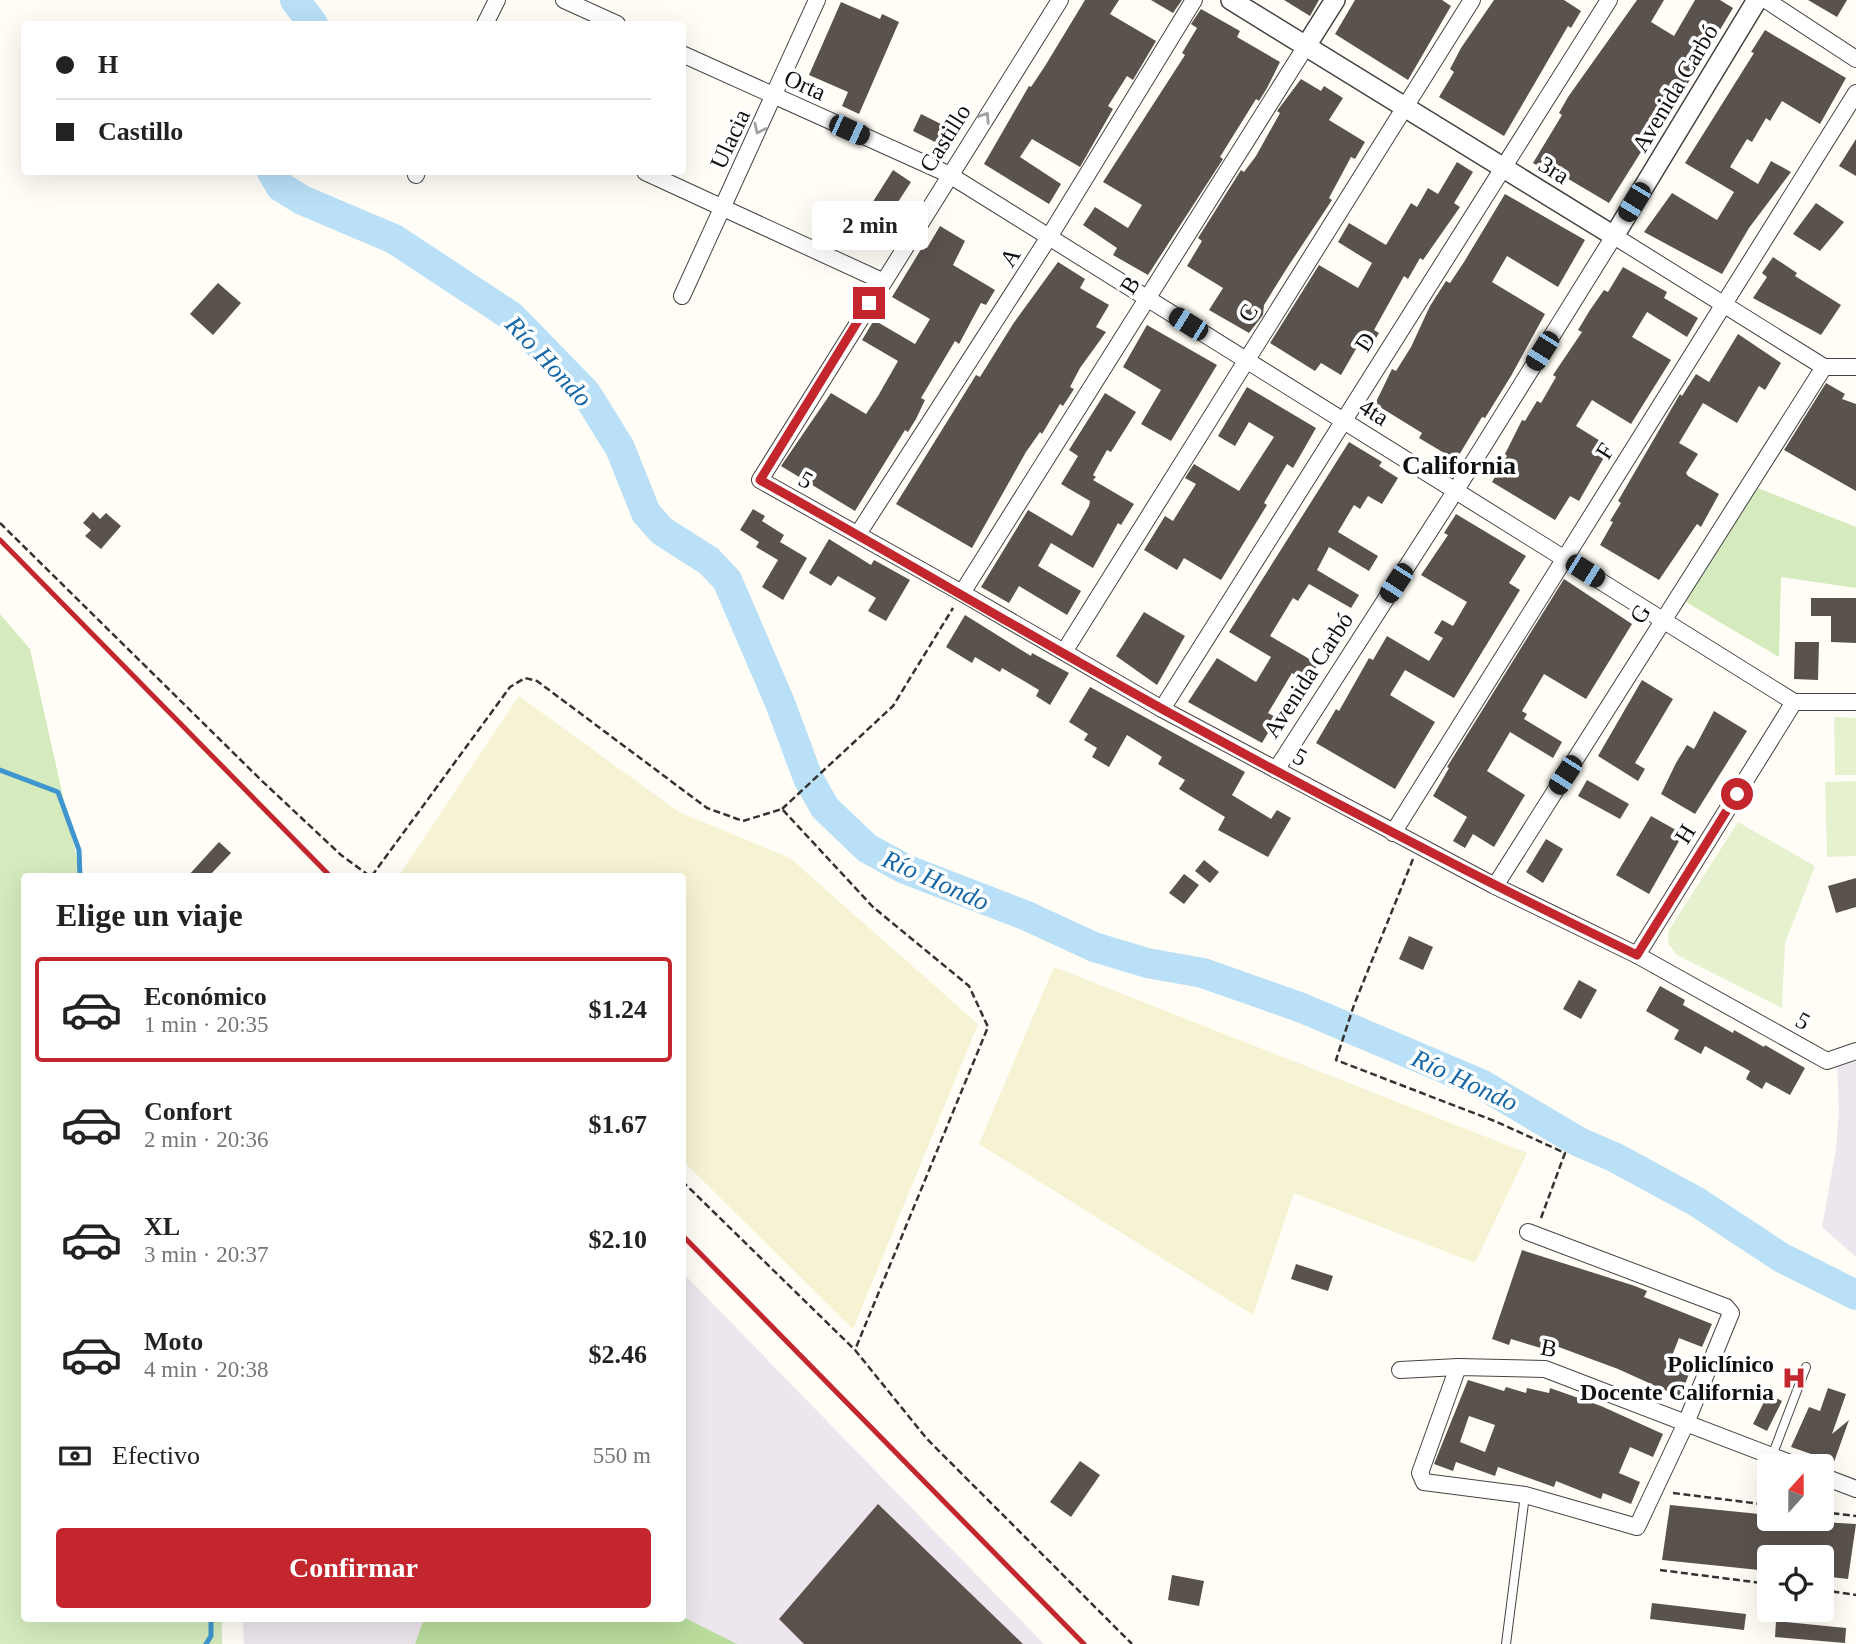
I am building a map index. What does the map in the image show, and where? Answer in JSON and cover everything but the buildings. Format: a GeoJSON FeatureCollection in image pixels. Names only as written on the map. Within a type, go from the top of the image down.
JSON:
{"type":"FeatureCollection","features":[{"type":"Feature","properties":{"kind":"street"},"geometry":{"type":"LineString","coordinates":[[486,21],[497,0]]}},
{"type":"Feature","properties":{"kind":"street"},"geometry":{"type":"LineString","coordinates":[[564,0],[610,21]]}},
{"type":"Feature","properties":{"kind":"street","name":"Ulacia"},"geometry":{"type":"LineString","coordinates":[[682,296],[817,0]]}},
{"type":"Feature","properties":{"kind":"street","name":"Castillo"},"geometry":{"type":"LineString","coordinates":[[760,480],[948,174],[1060,0]]}},
{"type":"Feature","properties":{"kind":"street","name":"A"},"geometry":{"type":"LineString","coordinates":[[858,534],[1049,237],[1194,0]]}},
{"type":"Feature","properties":{"kind":"street","name":"3ra"},"geometry":{"type":"LineString","coordinates":[[1231,0],[1824,367]]}},
{"type":"Feature","properties":{"kind":"street","name":"B"},"geometry":{"type":"LineString","coordinates":[[962,593],[1150,300],[1335,0]]}},
{"type":"Feature","properties":{"kind":"street","name":"C"},"geometry":{"type":"LineString","coordinates":[[1064,652],[1403,106],[1472,0]]}},
{"type":"Feature","properties":{"kind":"street","name":"D"},"geometry":{"type":"LineString","coordinates":[[1162,709],[1608,0]]}},
{"type":"Feature","properties":{"kind":"street","name":"Avenida Carbó"},"geometry":{"type":"LineString","coordinates":[[1276,770],[1456,490],[1757,0]]}},
{"type":"Feature","properties":{"kind":"street"},"geometry":{"type":"LineString","coordinates":[[1766,0],[1856,59]]}},
{"type":"Feature","properties":{"kind":"street","name":"Orta"},"geometry":{"type":"LineString","coordinates":[[686,56],[948,174]]}},
{"type":"Feature","properties":{"kind":"street","name":"F"},"geometry":{"type":"LineString","coordinates":[[1393,833],[1856,93]]}},
{"type":"Feature","properties":{"kind":"street","name":"4ta"},"geometry":{"type":"LineString","coordinates":[[948,174],[1794,702]]}},
{"type":"Feature","properties":{"kind":"street"},"geometry":{"type":"LineString","coordinates":[[652,175],[882,281]]}},
{"type":"Feature","properties":{"kind":"street"},"geometry":{"type":"LineString","coordinates":[[1824,367],[1856,367]]}},
{"type":"Feature","properties":{"kind":"street","name":"G"},"geometry":{"type":"LineString","coordinates":[[1495,886],[1824,367]]}},
{"type":"Feature","properties":{"kind":"street","name":"5"},"geometry":{"type":"LineString","coordinates":[[760,480],[1162,709],[1495,886],[1637,955],[1827,1061],[1856,1051]]}},
{"type":"Feature","properties":{"kind":"street"},"geometry":{"type":"LineString","coordinates":[[1794,702],[1856,702]]}},
{"type":"Feature","properties":{"kind":"street","name":"H"},"geometry":{"type":"LineString","coordinates":[[1637,955],[1794,702]]}},
{"type":"Feature","properties":{"kind":"street"},"geometry":{"type":"LineString","coordinates":[[1458,1367],[1420,1478],[1424,1482],[1525,1495],[1637,1527],[1730,1320],[1726,1307],[1531,1233]]}},
{"type":"Feature","properties":{"kind":"street","name":"B"},"geometry":{"type":"LineString","coordinates":[[1400,1370],[1458,1367],[1545,1369],[1767,1454]]}},
{"type":"Feature","properties":{"kind":"street"},"geometry":{"type":"LineString","coordinates":[[1834,1481],[1856,1489]]}},
{"type":"Feature","properties":{"kind":"lane"},"geometry":{"type":"LineString","coordinates":[[1773,1454],[1806,1367]]}},
{"type":"Feature","properties":{"kind":"lane"},"geometry":{"type":"LineString","coordinates":[[1506,1644],[1525,1495]]}},
{"type":"Feature","properties":{"kind":"path"},"geometry":{"type":"LineString","coordinates":[[0,523],[261,780],[341,855],[366,873]]}},
{"type":"Feature","properties":{"kind":"path"},"geometry":{"type":"LineString","coordinates":[[374,873],[510,687],[525,678],[537,681],[707,808],[743,821],[782,808],[893,706],[962,593]]}},
{"type":"Feature","properties":{"kind":"path"},"geometry":{"type":"LineString","coordinates":[[782,808],[873,907],[969,986],[988,1027],[855,1350]]}},
{"type":"Feature","properties":{"kind":"path"},"geometry":{"type":"LineString","coordinates":[[1418,846],[1354,1004],[1336,1060],[1497,1122],[1564,1153],[1531,1233]]}},
{"type":"Feature","properties":{"kind":"path"},"geometry":{"type":"LineString","coordinates":[[686,1185],[855,1350],[927,1439],[1132,1644]]}},
{"type":"Feature","properties":{"kind":"path"},"geometry":{"type":"LineString","coordinates":[[1673,1493],[1757,1504]]}},
{"type":"Feature","properties":{"kind":"path"},"geometry":{"type":"LineString","coordinates":[[1834,1513],[1856,1516]]}},
{"type":"Feature","properties":{"kind":"path"},"geometry":{"type":"LineString","coordinates":[[1660,1570],[1757,1582]]}},
{"type":"Feature","properties":{"kind":"path"},"geometry":{"type":"LineString","coordinates":[[1834,1592],[1856,1595]]}},
{"type":"Feature","properties":{"kind":"shaded area"},"geometry":{"type":"Polygon","coordinates":[[[519,696],[679,812],[790,858],[978,1024],[853,1329],[686,1164],[686,873],[401,873],[519,696]]]}},
{"type":"Feature","properties":{"kind":"shaded area"},"geometry":{"type":"Polygon","coordinates":[[[1054,967],[1527,1153],[1475,1263],[1294,1193],[1253,1315],[979,1144],[1054,967]]]}},
{"type":"Feature","properties":{"kind":"shaded area"},"geometry":{"type":"Polygon","coordinates":[[[1856,1058],[1856,1257],[1822,1227],[1836,1149],[1839,1111],[1837,1065],[1856,1058]]]}},
{"type":"Feature","properties":{"kind":"shaded area"},"geometry":{"type":"Polygon","coordinates":[[[686,1276],[1044,1644],[244,1644],[243,1622],[686,1622],[686,1276]]]}},
{"type":"Feature","properties":{"kind":"green space"},"geometry":{"type":"Polygon","coordinates":[[[1758,488],[1856,527],[1856,588],[1781,577],[1779,657],[1684,601],[1758,488]]]}},
{"type":"Feature","properties":{"kind":"green space"},"geometry":{"type":"Polygon","coordinates":[[[0,614],[30,649],[80,873],[21,873],[21,1622],[222,1622],[222,1644],[0,1644],[0,614]]]}},
{"type":"Feature","properties":{"kind":"green space"},"geometry":{"type":"Polygon","coordinates":[[[1834,717],[1856,718],[1856,775],[1835,775],[1834,717]]]}},
{"type":"Feature","properties":{"kind":"green space"},"geometry":{"type":"Polygon","coordinates":[[[1856,781],[1856,856],[1827,857],[1825,782],[1856,781]]]}},
{"type":"Feature","properties":{"kind":"green space"},"geometry":{"type":"Polygon","coordinates":[[[1738,822],[1815,866],[1785,943],[1782,1008],[1677,955],[1668,943],[1669,930],[1738,822]]]}},
{"type":"Feature","properties":{"kind":"green space"},"geometry":{"type":"Polygon","coordinates":[[[686,1618],[737,1644],[415,1644],[423,1622],[686,1622],[686,1618]]]}},
{"type":"Feature","properties":{"kind":"waterway","name":"Río Hondo"},"geometry":{"type":"LineString","coordinates":[[295,0],[311,21]]}},
{"type":"Feature","properties":{"kind":"waterway","name":"Río Hondo"},"geometry":{"type":"LineString","coordinates":[[274,175],[281,187],[302,200],[394,239],[511,316],[586,393],[620,448],[646,513],[662,531],[709,561],[727,580],[780,703],[808,778],[825,808],[867,848],[905,869],[1027,916],[1094,947],[1147,963],[1203,973],[1302,1008],[1481,1084],[1579,1142],[1614,1157],[1697,1202],[1782,1258],[1856,1295]]}},
{"type":"Feature","properties":{"kind":"waterway"},"geometry":{"type":"LineString","coordinates":[[0,770],[58,792],[79,850],[80,873]]}},
{"type":"Feature","properties":{"kind":"waterway"},"geometry":{"type":"LineString","coordinates":[[206,1644],[211,1636],[211,1622]]}},
{"type":"Feature","properties":{"kind":"railway"},"geometry":{"type":"LineString","coordinates":[[0,540],[327,873]]}},
{"type":"Feature","properties":{"kind":"railway"},"geometry":{"type":"LineString","coordinates":[[686,1239],[1084,1644]]}},
{"type":"Feature","properties":{"kind":"place","name":"Policlínico Docente California"},"geometry":{"type":"Point","coordinates":[1794,1378]}},
{"type":"Feature","properties":{"kind":"district","name":"California"},"geometry":{"type":"Point","coordinates":[1459,465]}},
{"type":"Feature","properties":{"kind":"route"},"geometry":{"type":"LineString","coordinates":[[869,303],[760,480],[1162,709],[1495,886],[1637,955],[1737,794]]}}]}
